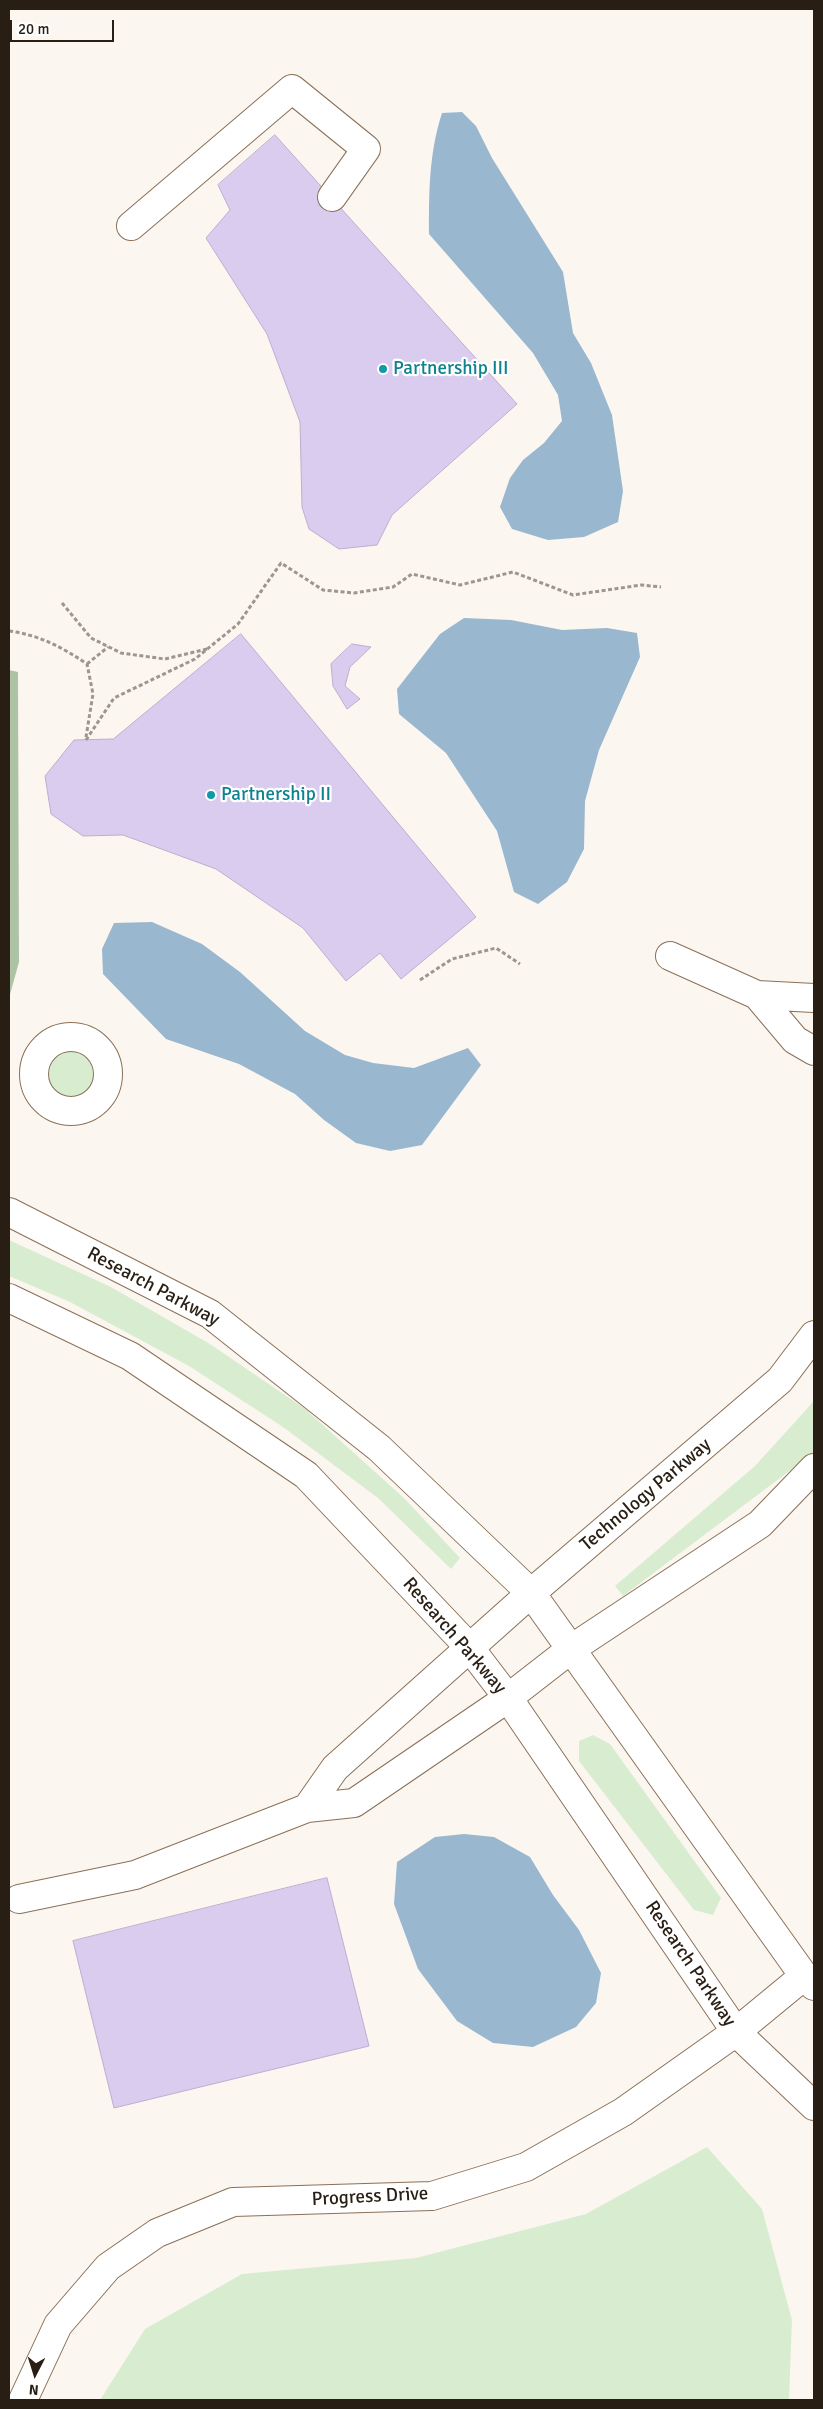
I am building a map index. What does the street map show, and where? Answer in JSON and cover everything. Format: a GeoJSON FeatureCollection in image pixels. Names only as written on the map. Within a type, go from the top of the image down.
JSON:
{"type":"FeatureCollection","features":[{"type":"Feature","properties":{"kind":"street"},"geometry":{"type":"LineString","coordinates":[[131,226],[292,89],[366,149],[332,197]]}},
{"type":"Feature","properties":{"kind":"street"},"geometry":{"type":"LineString","coordinates":[[670,956],[757,995],[814,998]]}},
{"type":"Feature","properties":{"kind":"street"},"geometry":{"type":"LineString","coordinates":[[757,995],[795,1040],[814,1051]]}},
{"type":"Feature","properties":{"kind":"street","name":"Research Parkway"},"geometry":{"type":"LineString","coordinates":[[9,1212],[210,1314],[379,1448],[531,1593],[809,1981]]}},
{"type":"Feature","properties":{"kind":"street","name":"Research Parkway"},"geometry":{"type":"LineString","coordinates":[[9,1298],[130,1356],[306,1475],[469,1647],[508,1698],[736,2032],[814,2106]]}},
{"type":"Feature","properties":{"kind":"street","name":"Technology Parkway"},"geometry":{"type":"LineString","coordinates":[[308,1808],[336,1768],[469,1647],[780,1380],[814,1335]]}},
{"type":"Feature","properties":{"kind":"street"},"geometry":{"type":"LineString","coordinates":[[19,1899],[135,1875],[308,1808],[354,1803],[508,1698],[571,1649],[760,1524],[814,1468]]}},
{"type":"Feature","properties":{"kind":"street","name":"Progress Drive"},"geometry":{"type":"LineString","coordinates":[[23,2400],[58,2325],[108,2267],[156,2233],[233,2202],[432,2196],[526,2167],[623,2112],[809,1981]]}},
{"type":"Feature","properties":{"kind":"path"},"geometry":{"type":"LineString","coordinates":[[9,631],[27,633],[59,645],[87,664],[93,694],[86,740],[114,698],[195,659],[238,624],[281,563],[323,590],[354,593],[393,587],[412,574],[460,586],[513,572],[573,595],[640,585],[661,588]]}},
{"type":"Feature","properties":{"kind":"path"},"geometry":{"type":"LineString","coordinates":[[62,603],[91,638],[121,654],[165,659],[208,648]]}},
{"type":"Feature","properties":{"kind":"path"},"geometry":{"type":"LineString","coordinates":[[87,664],[108,646]]}},
{"type":"Feature","properties":{"kind":"path"},"geometry":{"type":"LineString","coordinates":[[420,980],[452,959],[496,948],[520,964]]}},
{"type":"Feature","properties":{"kind":"green space"},"geometry":{"type":"Polygon","coordinates":[[[9,670],[18,672],[19,962],[9,998],[9,670]]]}},
{"type":"Feature","properties":{"kind":"green space"},"geometry":{"type":"Polygon","coordinates":[[[68,1047],[78,1049],[87,1055],[93,1064],[95,1074],[93,1084],[87,1093],[78,1099],[68,1101],[58,1099],[49,1093],[43,1084],[41,1074],[43,1064],[49,1055],[58,1049],[68,1047]]]}},
{"type":"Feature","properties":{"kind":"green space"},"geometry":{"type":"Polygon","coordinates":[[[9,1240],[111,1287],[210,1344],[304,1408],[404,1498],[460,1558],[451,1569],[378,1498],[283,1427],[189,1366],[70,1302],[9,1276],[9,1240]]]}},
{"type":"Feature","properties":{"kind":"green space"},"geometry":{"type":"Polygon","coordinates":[[[814,1401],[814,1451],[812,1454],[623,1596],[615,1586],[755,1466],[814,1401]]]}},
{"type":"Feature","properties":{"kind":"green space"},"geometry":{"type":"Polygon","coordinates":[[[593,1735],[610,1744],[721,1898],[713,1915],[694,1910],[579,1761],[579,1741],[593,1735]]]}},
{"type":"Feature","properties":{"kind":"green space"},"geometry":{"type":"Polygon","coordinates":[[[707,2147],[762,2209],[792,2320],[789,2400],[100,2400],[145,2329],[242,2274],[416,2258],[586,2214],[707,2147]]]}},
{"type":"Feature","properties":{"kind":"water"},"geometry":{"type":"Polygon","coordinates":[[[462,112],[476,126],[492,158],[563,272],[573,333],[591,363],[612,415],[623,491],[618,522],[584,537],[548,540],[512,529],[500,507],[510,478],[523,460],[544,443],[562,421],[558,395],[533,353],[429,234],[432,158],[442,113],[462,112]]]}},
{"type":"Feature","properties":{"kind":"water"},"geometry":{"type":"Polygon","coordinates":[[[464,618],[511,620],[562,630],[607,628],[637,633],[640,657],[599,750],[585,801],[584,849],[567,882],[538,904],[514,892],[497,831],[446,753],[399,714],[397,689],[440,634],[464,618]]]}},
{"type":"Feature","properties":{"kind":"water"},"geometry":{"type":"Polygon","coordinates":[[[152,922],[202,944],[240,972],[305,1031],[345,1055],[373,1063],[414,1068],[468,1048],[481,1065],[422,1145],[390,1151],[356,1143],[324,1120],[295,1094],[239,1064],[166,1039],[103,974],[102,949],[114,923],[152,922]]]}},
{"type":"Feature","properties":{"kind":"water"},"geometry":{"type":"Polygon","coordinates":[[[464,1834],[494,1837],[530,1857],[553,1895],[579,1930],[601,1973],[596,2003],[576,2027],[533,2047],[493,2043],[457,2021],[418,1969],[394,1904],[397,1862],[435,1837],[464,1834]]]}},
{"type":"Feature","properties":{"kind":"building","name":"Partnership III"},"geometry":{"type":"Polygon","coordinates":[[[275,135],[517,404],[392,515],[377,545],[339,549],[309,529],[302,507],[300,422],[267,334],[206,238],[230,210],[218,185],[275,135]]]}},
{"type":"Feature","properties":{"kind":"building","name":"Partnership II"},"geometry":{"type":"Polygon","coordinates":[[[241,634],[476,917],[401,979],[380,953],[346,981],[303,928],[216,869],[123,835],[83,836],[51,814],[45,776],[74,740],[113,739],[241,634]]]}},
{"type":"Feature","properties":{"kind":"building"},"geometry":{"type":"Polygon","coordinates":[[[352,644],[371,647],[350,667],[345,686],[360,699],[347,709],[333,686],[331,664],[352,644]]]}},
{"type":"Feature","properties":{"kind":"building"},"geometry":{"type":"Polygon","coordinates":[[[327,1878],[369,2046],[114,2108],[73,1941],[327,1878]]]}},
{"type":"Feature","properties":{"kind":"place","name":"Partnership III"},"geometry":{"type":"Point","coordinates":[383,369]}},
{"type":"Feature","properties":{"kind":"place","name":"Partnership II"},"geometry":{"type":"Point","coordinates":[211,795]}}]}
